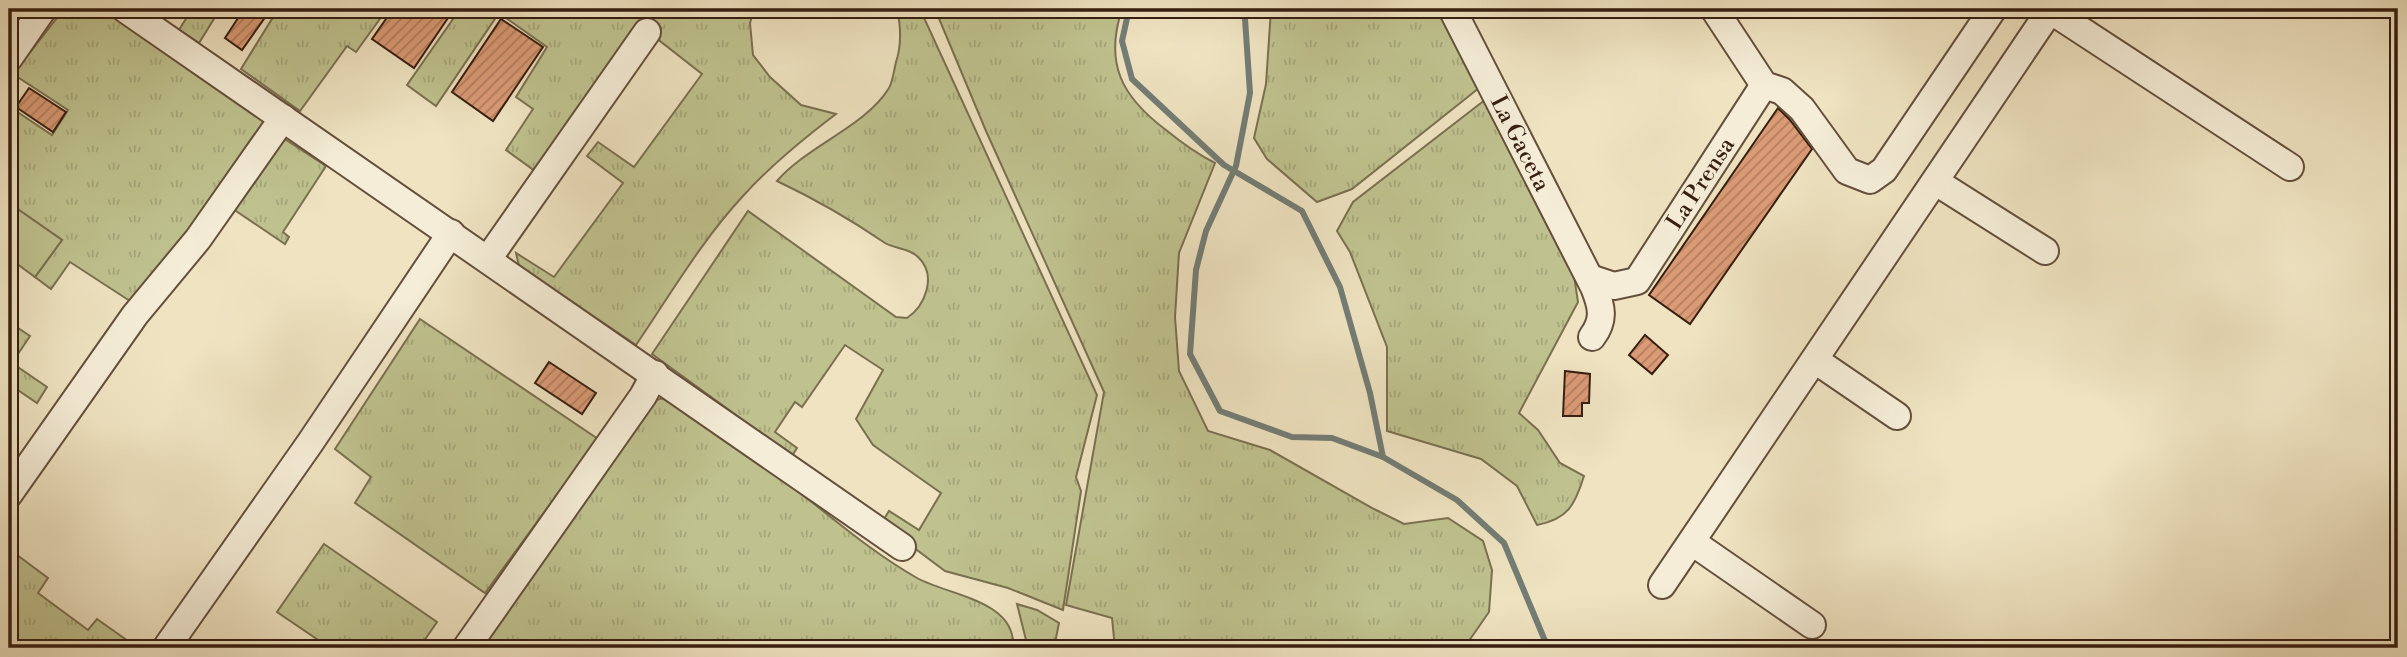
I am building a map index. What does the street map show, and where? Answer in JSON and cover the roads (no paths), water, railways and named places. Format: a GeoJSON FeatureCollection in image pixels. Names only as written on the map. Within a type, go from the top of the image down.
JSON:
{"type":"FeatureCollection","features":[{"type":"Feature","properties":{"kind":"street"},"geometry":{"type":"LineString","coordinates":[[9,58],[43,9]]}},
{"type":"Feature","properties":{"kind":"street"},"geometry":{"type":"LineString","coordinates":[[125,9],[902,547]]}},
{"type":"Feature","properties":{"kind":"street","name":"La Gaceta"},"geometry":{"type":"LineString","coordinates":[[1452,9],[1590,278],[1601,304],[1602,320],[1592,337]]}},
{"type":"Feature","properties":{"kind":"street"},"geometry":{"type":"LineString","coordinates":[[1714,9],[1763,85],[1782,91],[1802,109],[1847,170],[1870,180],[1884,170],[1993,9]]}},
{"type":"Feature","properties":{"kind":"street"},"geometry":{"type":"LineString","coordinates":[[1662,586],[2050,10],[2290,167]]}},
{"type":"Feature","properties":{"kind":"street"},"geometry":{"type":"LineString","coordinates":[[488,259],[647,32]]}},
{"type":"Feature","properties":{"kind":"street","name":"La Prensa"},"geometry":{"type":"LineString","coordinates":[[1590,278],[1614,286],[1637,281],[1763,85]]}},
{"type":"Feature","properties":{"kind":"street"},"geometry":{"type":"LineString","coordinates":[[9,494],[135,315],[198,239],[283,118]]}},
{"type":"Feature","properties":{"kind":"street"},"geometry":{"type":"LineString","coordinates":[[1936,182],[2045,251]]}},
{"type":"Feature","properties":{"kind":"street"},"geometry":{"type":"LineString","coordinates":[[166,648],[310,443],[451,233]]}},
{"type":"Feature","properties":{"kind":"street"},"geometry":{"type":"LineString","coordinates":[[1815,360],[1897,416]]}},
{"type":"Feature","properties":{"kind":"street"},"geometry":{"type":"LineString","coordinates":[[466,648],[643,396],[655,374]]}},
{"type":"Feature","properties":{"kind":"street"},"geometry":{"type":"LineString","coordinates":[[1692,542],[1812,625]]}},
{"type":"Feature","properties":{"kind":"waterway"},"geometry":{"type":"LineString","coordinates":[[1129,9],[1122,41],[1132,79],[1224,165],[1302,211],[1340,287],[1370,393],[1383,457],[1457,500],[1504,543],[1548,648]]}},
{"type":"Feature","properties":{"kind":"waterway"},"geometry":{"type":"LineString","coordinates":[[1240,9],[1245,19],[1250,93],[1236,166],[1206,231],[1196,270],[1190,354],[1220,411],[1292,437],[1332,438],[1383,457]]}}]}
